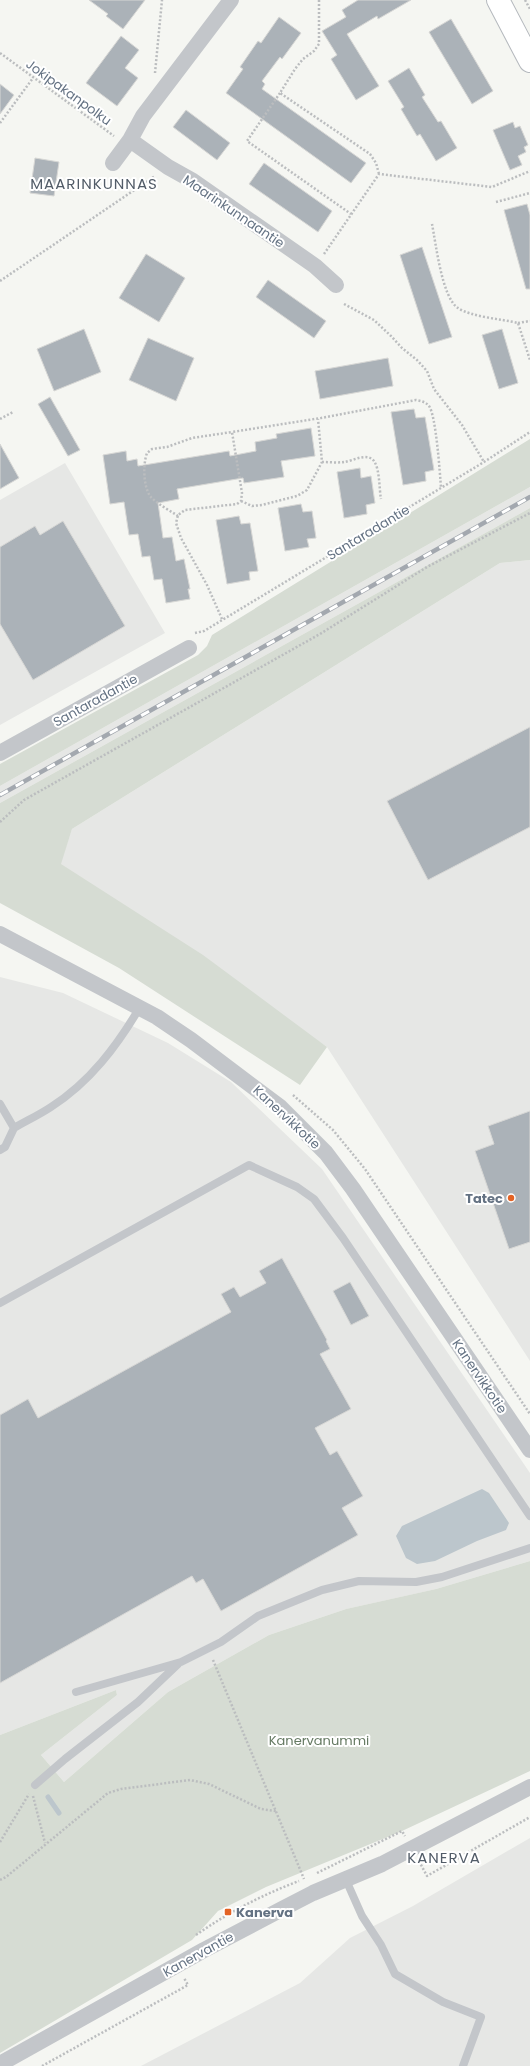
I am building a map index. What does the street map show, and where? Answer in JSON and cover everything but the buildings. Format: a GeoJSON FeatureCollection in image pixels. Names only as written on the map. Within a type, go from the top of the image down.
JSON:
{"type":"FeatureCollection","features":[{"type":"Feature","properties":{"kind":"main road"},"geometry":{"type":"LineString","coordinates":[[498,0],[530,61]]}},
{"type":"Feature","properties":{"kind":"street"},"geometry":{"type":"LineString","coordinates":[[113,163],[130,140],[143,116],[231,0]]}},
{"type":"Feature","properties":{"kind":"street","name":"Maarinkunnaantie"},"geometry":{"type":"LineString","coordinates":[[130,140],[168,167],[193,181],[315,266],[336,285]]}},
{"type":"Feature","properties":{"kind":"street","name":"Santaradantie"},"geometry":{"type":"LineString","coordinates":[[0,753],[189,648]]}},
{"type":"Feature","properties":{"kind":"street","name":"Kanervikkotie"},"geometry":{"type":"LineString","coordinates":[[0,934],[157,1017],[242,1077],[280,1107],[326,1153],[353,1189],[530,1450]]}},
{"type":"Feature","properties":{"kind":"street","name":"Kanervantie"},"geometry":{"type":"LineString","coordinates":[[0,2064],[211,1946],[313,1893],[382,1864],[530,1787]]}},
{"type":"Feature","properties":{"kind":"lane"},"geometry":{"type":"LineString","coordinates":[[0,1150],[5,1147],[14,1128],[52,1106],[92,1074],[121,1038],[140,1008]]}},
{"type":"Feature","properties":{"kind":"lane"},"geometry":{"type":"LineString","coordinates":[[0,1104],[14,1128]]}},
{"type":"Feature","properties":{"kind":"lane"},"geometry":{"type":"LineString","coordinates":[[0,1303],[250,1165],[297,1187],[314,1199],[343,1238],[530,1516]]}},
{"type":"Feature","properties":{"kind":"lane"},"geometry":{"type":"LineString","coordinates":[[76,1692],[180,1662],[208,1649],[258,1616],[322,1590],[359,1581],[416,1582],[442,1577],[530,1548]]}},
{"type":"Feature","properties":{"kind":"lane"},"geometry":{"type":"LineString","coordinates":[[35,1785],[65,1759],[138,1702],[180,1662]]}},
{"type":"Feature","properties":{"kind":"lane"},"geometry":{"type":"LineString","coordinates":[[346,1880],[362,1916],[380,1945],[395,1974],[444,2002],[481,2017],[463,2066]]}},
{"type":"Feature","properties":{"kind":"path"},"geometry":{"type":"LineString","coordinates":[[154,76],[162,0]]}},
{"type":"Feature","properties":{"kind":"path"},"geometry":{"type":"LineString","coordinates":[[319,0],[319,44],[314,51],[299,64],[247,142],[351,214]]}},
{"type":"Feature","properties":{"kind":"path"},"geometry":{"type":"LineString","coordinates":[[525,0],[530,9]]}},
{"type":"Feature","properties":{"kind":"path","name":"Jokipakanpolku"},"geometry":{"type":"LineString","coordinates":[[0,53],[113,136],[130,140]]}},
{"type":"Feature","properties":{"kind":"path"},"geometry":{"type":"LineString","coordinates":[[0,123],[33,78]]}},
{"type":"Feature","properties":{"kind":"path"},"geometry":{"type":"LineString","coordinates":[[280,93],[370,154],[376,162],[379,174],[315,266]]}},
{"type":"Feature","properties":{"kind":"path"},"geometry":{"type":"LineString","coordinates":[[0,281],[168,167]]}},
{"type":"Feature","properties":{"kind":"path"},"geometry":{"type":"LineString","coordinates":[[379,174],[492,187],[530,171]]}},
{"type":"Feature","properties":{"kind":"path"},"geometry":{"type":"LineString","coordinates":[[496,202],[530,193]]}},
{"type":"Feature","properties":{"kind":"path"},"geometry":{"type":"LineString","coordinates":[[432,224],[446,285],[452,303],[459,309],[471,313],[518,323],[530,321]]}},
{"type":"Feature","properties":{"kind":"path"},"geometry":{"type":"LineString","coordinates":[[344,304],[374,320],[402,348],[418,360],[427,371],[434,389],[462,425],[484,462]]}},
{"type":"Feature","properties":{"kind":"path"},"geometry":{"type":"LineString","coordinates":[[518,323],[530,360]]}},
{"type":"Feature","properties":{"kind":"path"},"geometry":{"type":"LineString","coordinates":[[178,516],[150,495],[146,482],[144,461],[147,453],[152,449],[173,445],[192,438],[318,419],[416,400],[424,402],[431,408],[434,420],[441,488]]}},
{"type":"Feature","properties":{"kind":"path"},"geometry":{"type":"LineString","coordinates":[[0,419],[13,412]]}},
{"type":"Feature","properties":{"kind":"path"},"geometry":{"type":"LineString","coordinates":[[241,501],[252,506],[297,496],[307,490],[322,462],[318,419]]}},
{"type":"Feature","properties":{"kind":"path"},"geometry":{"type":"LineString","coordinates":[[232,432],[242,493],[241,501]]}},
{"type":"Feature","properties":{"kind":"path","name":"Santaradantie"},"geometry":{"type":"LineString","coordinates":[[204,630],[484,462],[530,432]]}},
{"type":"Feature","properties":{"kind":"path"},"geometry":{"type":"LineString","coordinates":[[322,462],[345,462],[365,457],[369,458],[373,461],[376,468],[381,498]]}},
{"type":"Feature","properties":{"kind":"path"},"geometry":{"type":"LineString","coordinates":[[222,619],[207,585],[181,538],[176,523],[178,516],[185,510],[237,504],[241,501]]}},
{"type":"Feature","properties":{"kind":"path"},"geometry":{"type":"LineString","coordinates":[[0,822],[24,800],[320,634],[427,567],[530,513]]}},
{"type":"Feature","properties":{"kind":"path"},"geometry":{"type":"LineString","coordinates":[[208,1649],[304,1879],[268,1892],[228,1912]]}},
{"type":"Feature","properties":{"kind":"path"},"geometry":{"type":"LineString","coordinates":[[0,1880],[6,1877],[45,1843],[108,1793],[121,1789],[190,1780],[209,1784],[261,1809],[276,1811]]}},
{"type":"Feature","properties":{"kind":"path"},"geometry":{"type":"LineString","coordinates":[[35,1785],[32,1799],[40,1818],[45,1843]]}},
{"type":"Feature","properties":{"kind":"path"},"geometry":{"type":"LineString","coordinates":[[0,1842],[35,1785]]}},
{"type":"Feature","properties":{"kind":"path"},"geometry":{"type":"LineString","coordinates":[[427,1876],[530,1817]]}},
{"type":"Feature","properties":{"kind":"path"},"geometry":{"type":"LineString","coordinates":[[42,2066],[188,1985]]}},
{"type":"Feature","properties":{"kind":"shaded area"},"geometry":{"type":"Polygon","coordinates":[[[65,463],[165,633],[0,725],[0,500],[65,463]]]}},
{"type":"Feature","properties":{"kind":"shaded area"},"geometry":{"type":"Polygon","coordinates":[[[530,487],[530,508],[0,803],[0,786],[530,487]]]}},
{"type":"Feature","properties":{"kind":"shaded area"},"geometry":{"type":"Polygon","coordinates":[[[530,560],[530,1361],[327,1047],[60,864],[72,829],[500,563],[530,560]]]}},
{"type":"Feature","properties":{"kind":"shaded area"},"geometry":{"type":"Polygon","coordinates":[[[0,977],[63,993],[168,1043],[231,1082],[322,1169],[530,1473],[530,1561],[436,1589],[346,1609],[269,1635],[168,1692],[64,1782],[41,1755],[117,1695],[116,1690],[0,1735],[0,977]]]}},
{"type":"Feature","properties":{"kind":"shaded area"},"geometry":{"type":"Polygon","coordinates":[[[482,1489],[489,1493],[509,1523],[506,1530],[477,1541],[435,1561],[417,1564],[406,1558],[396,1536],[402,1526],[482,1489]]]}},
{"type":"Feature","properties":{"kind":"shaded area"},"geometry":{"type":"Polygon","coordinates":[[[530,1838],[530,2066],[141,2066],[300,1983],[350,1938],[413,1906],[530,1838]]]}},
{"type":"Feature","properties":{"kind":"green space"},"geometry":{"type":"Polygon","coordinates":[[[530,439],[530,487],[0,786],[0,764],[198,655],[207,646],[212,635],[530,439]]]}},
{"type":"Feature","properties":{"kind":"green space"},"geometry":{"type":"Polygon","coordinates":[[[530,508],[530,560],[500,563],[72,829],[61,864],[203,955],[327,1047],[300,1085],[119,968],[0,903],[0,803],[530,508]]]}},
{"type":"Feature","properties":{"kind":"green space","name":"Kanervanummi"},"geometry":{"type":"Polygon","coordinates":[[[530,1561],[530,1771],[402,1831],[266,1887],[218,1911],[192,1940],[0,2053],[0,1735],[116,1690],[117,1695],[41,1755],[64,1782],[168,1692],[269,1635],[346,1609],[436,1589],[530,1561]]]}},
{"type":"Feature","properties":{"kind":"waterway"},"geometry":{"type":"LineString","coordinates":[[48,1797],[59,1813]]}},
{"type":"Feature","properties":{"kind":"railway"},"geometry":{"type":"LineString","coordinates":[[0,795],[530,497]]}},
{"type":"Feature","properties":{"kind":"place","name":"Tatec"},"geometry":{"type":"Point","coordinates":[511,1198]}},
{"type":"Feature","properties":{"kind":"place","name":"Kanerva"},"geometry":{"type":"Point","coordinates":[228,1912]}},
{"type":"Feature","properties":{"kind":"district","name":"MAARINKUNNAS"},"geometry":{"type":"Point","coordinates":[94,184]}},
{"type":"Feature","properties":{"kind":"district","name":"KANERVA"},"geometry":{"type":"Point","coordinates":[444,1858]}}]}
